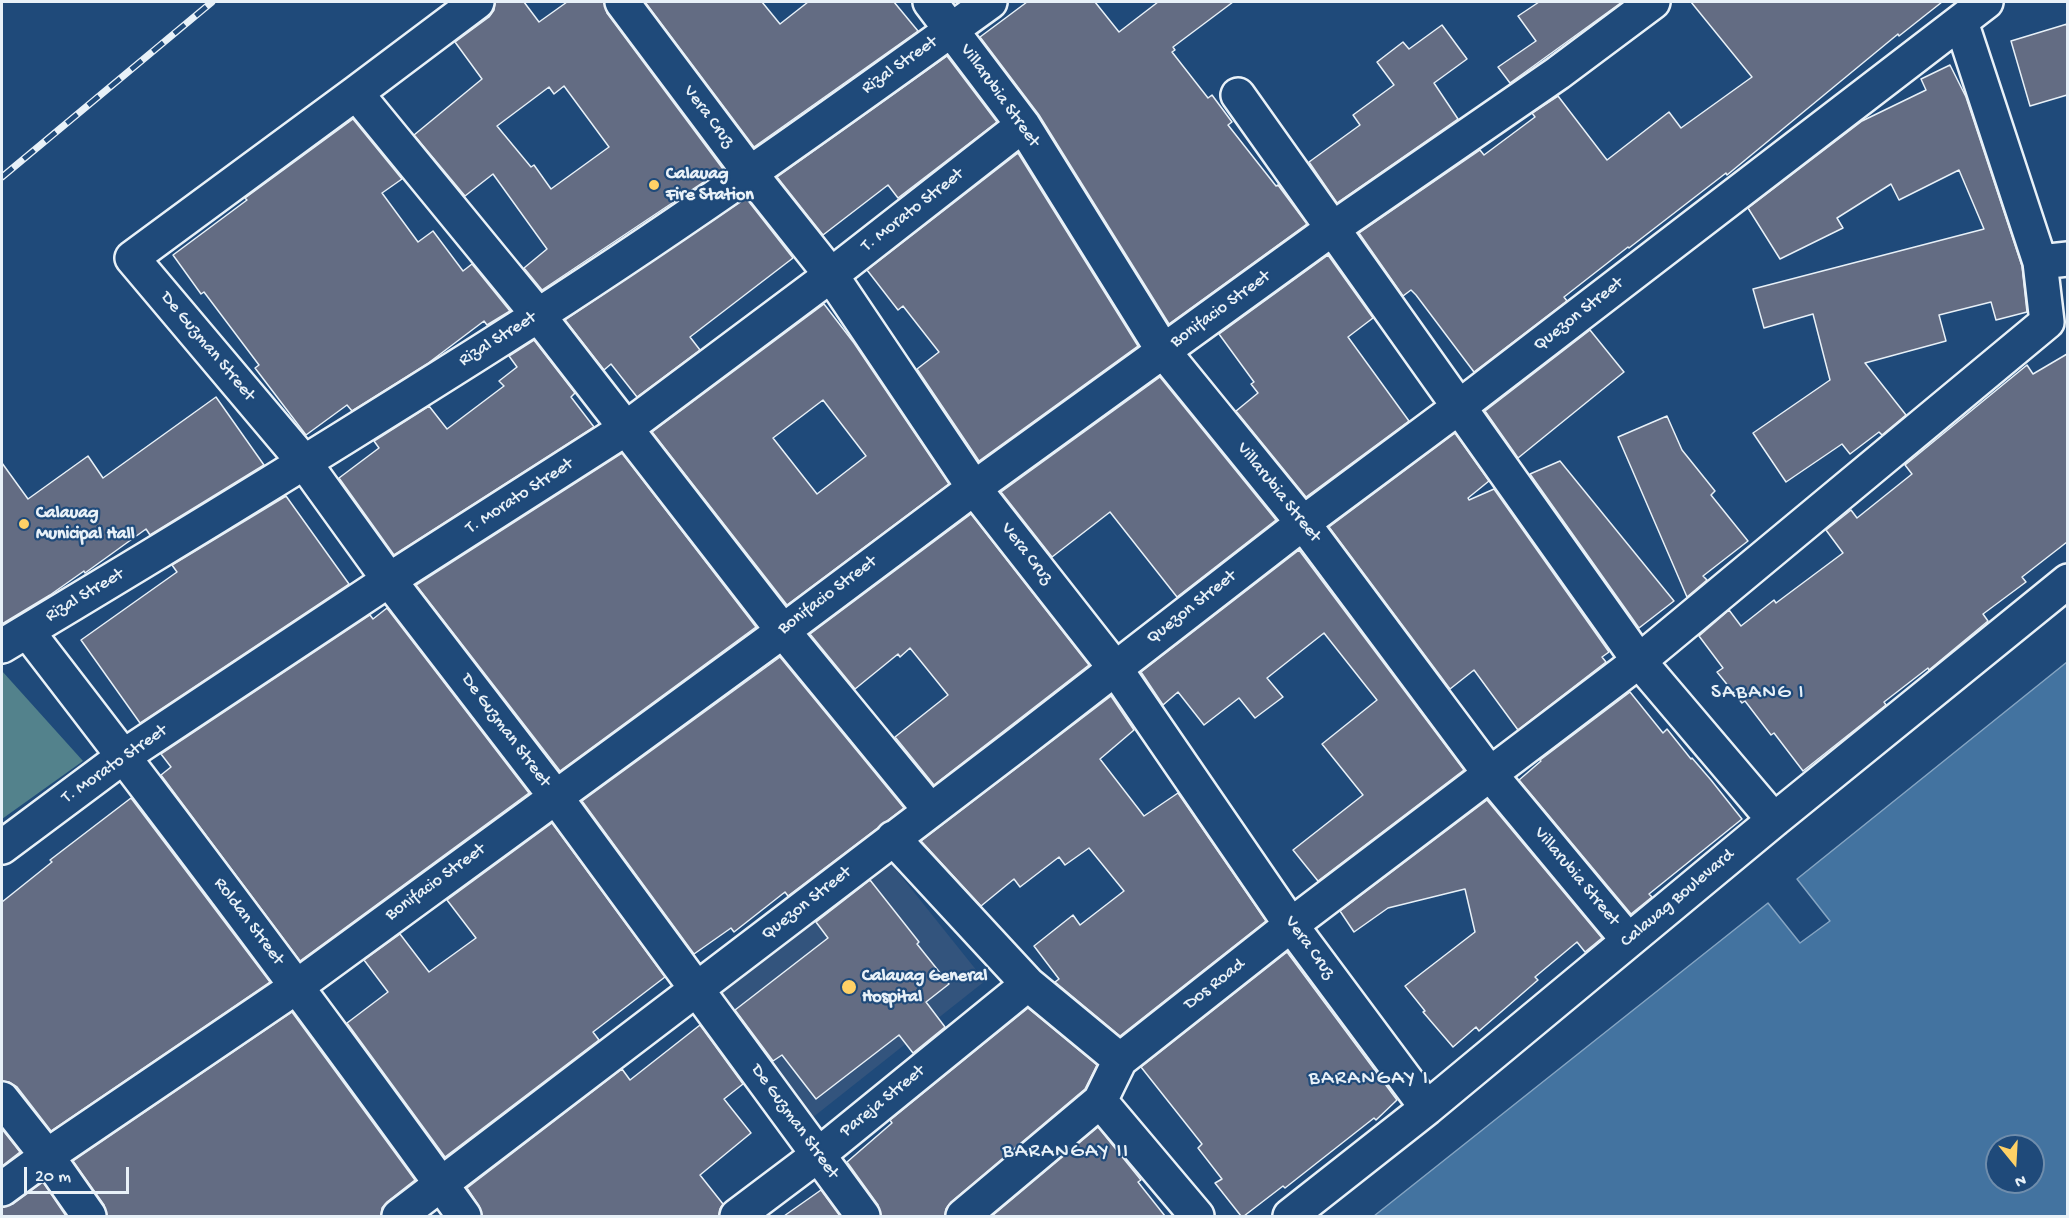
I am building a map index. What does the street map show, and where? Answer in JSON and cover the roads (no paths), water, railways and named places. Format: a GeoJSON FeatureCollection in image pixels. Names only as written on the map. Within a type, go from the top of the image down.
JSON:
{"type":"FeatureCollection","features":[{"type":"Feature","properties":{"kind":"street"},"geometry":{"type":"LineString","coordinates":[[477,2],[356,93],[538,315],[783,630],[930,810]]}},
{"type":"Feature","properties":{"kind":"street","name":"Vera Cruz"},"geometry":{"type":"LineString","coordinates":[[622,2],[750,173],[831,275],[974,488],[1115,668],[1291,925],[1427,1108]]}},
{"type":"Feature","properties":{"kind":"street","name":"Rizal Street"},"geometry":{"type":"LineString","coordinates":[[14,639],[304,462],[538,315],[750,173],[951,30],[930,2]]}},
{"type":"Feature","properties":{"kind":"street"},"geometry":{"type":"LineString","coordinates":[[951,30],[990,2]]}},
{"type":"Feature","properties":{"kind":"street","name":"Bonifacio Street"},"geometry":{"type":"LineString","coordinates":[[2,1188],[296,987],[974,488],[1332,229],[1558,73],[1653,2]]}},
{"type":"Feature","properties":{"kind":"street","name":"Quezon Street"},"geometry":{"type":"LineString","coordinates":[[399,1216],[1303,523],[1460,407],[1986,2]]}},
{"type":"Feature","properties":{"kind":"street"},"geometry":{"type":"LineString","coordinates":[[1961,22],[2054,260]]}},
{"type":"Feature","properties":{"kind":"street","name":"Villarubia Street"},"geometry":{"type":"LineString","coordinates":[[951,30],[1023,125],[1164,352],[1303,523],[1490,774],[1628,940]]}},
{"type":"Feature","properties":{"kind":"street","name":"De Guzman Street"},"geometry":{"type":"LineString","coordinates":[[356,93],[132,258],[304,462],[389,580],[555,796],[863,1216]]}},
{"type":"Feature","properties":{"kind":"street"},"geometry":{"type":"LineString","coordinates":[[1238,95],[1639,661],[1774,820]]}},
{"type":"Feature","properties":{"kind":"street","name":"T. Morato Street"},"geometry":{"type":"LineString","coordinates":[[2,847],[124,756],[389,580],[625,429],[831,275],[1023,125]]}},
{"type":"Feature","properties":{"kind":"street","name":"Dos Road"},"geometry":{"type":"LineString","coordinates":[[963,1216],[1100,1101],[1120,1060],[1291,925],[1639,661],[2047,322],[2054,260]]}},
{"type":"Feature","properties":{"kind":"street","name":"Calauag Boulevard"},"geometry":{"type":"LineString","coordinates":[[1290,1216],[1427,1108],[1628,940],[2067,581]]}},
{"type":"Feature","properties":{"kind":"street","name":"Roldan Street"},"geometry":{"type":"LineString","coordinates":[[14,639],[124,756],[464,1216]]}},
{"type":"Feature","properties":{"kind":"street"},"geometry":{"type":"LineString","coordinates":[[893,838],[1028,984],[1120,1060]]}},
{"type":"Feature","properties":{"kind":"street","name":"Pareja Street"},"geometry":{"type":"LineString","coordinates":[[737,1216],[818,1155],[1028,984]]}},
{"type":"Feature","properties":{"kind":"street"},"geometry":{"type":"LineString","coordinates":[[2,1099],[89,1216]]}},
{"type":"Feature","properties":{"kind":"street"},"geometry":{"type":"LineString","coordinates":[[1100,1101],[1197,1216]]}},
{"type":"Feature","properties":{"kind":"railway"},"geometry":{"type":"LineString","coordinates":[[2,177],[212,2]]}},
{"type":"Feature","properties":{"kind":"place","name":"Calauag Fire Station"},"geometry":{"type":"Point","coordinates":[654,185]}},
{"type":"Feature","properties":{"kind":"place","name":"Calauag Municipal Hall"},"geometry":{"type":"Point","coordinates":[24,524]}},
{"type":"Feature","properties":{"kind":"place","name":"Calauag General Hospital"},"geometry":{"type":"Point","coordinates":[849,987]}},
{"type":"Feature","properties":{"kind":"district","name":"SABANG I"},"geometry":{"type":"Point","coordinates":[1758,694]}},
{"type":"Feature","properties":{"kind":"district","name":"BARANGAY I"},"geometry":{"type":"Point","coordinates":[1369,1080]}},
{"type":"Feature","properties":{"kind":"district","name":"BARANGAY II"},"geometry":{"type":"Point","coordinates":[1066,1153]}}]}
